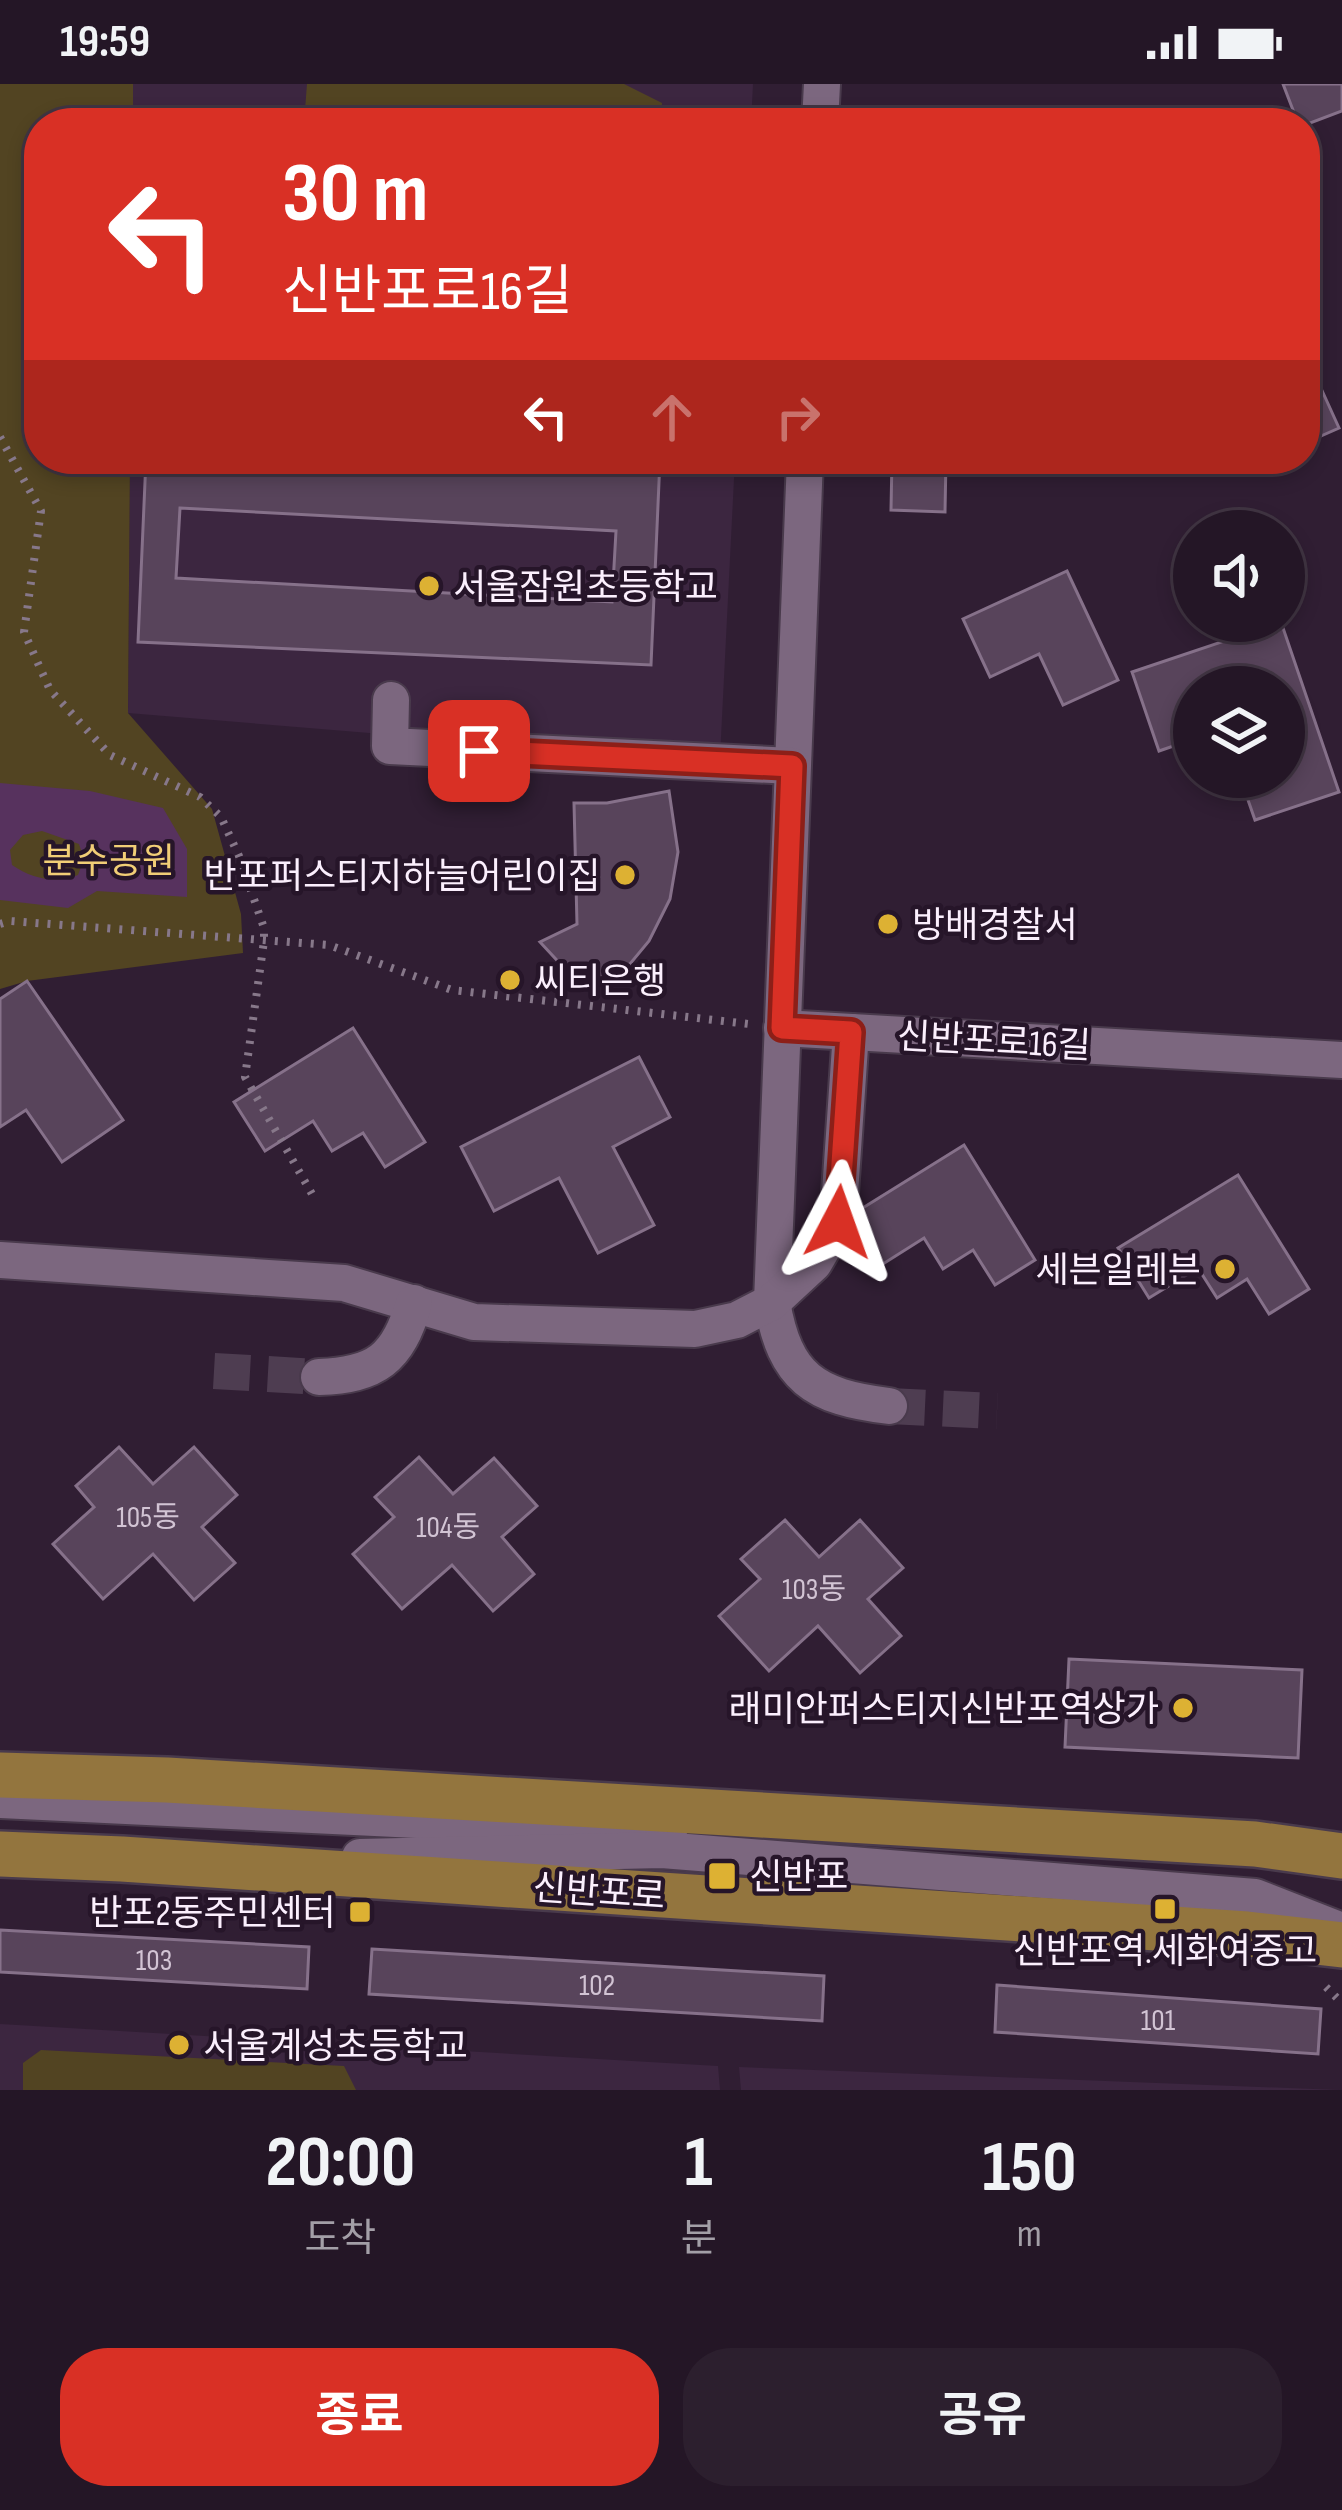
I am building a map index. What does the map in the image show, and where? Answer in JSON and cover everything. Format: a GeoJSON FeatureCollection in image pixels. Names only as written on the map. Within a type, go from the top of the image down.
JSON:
{"type":"FeatureCollection","features":[{"type":"Feature","properties":{"kind":"main road"},"geometry":{"type":"LineString","coordinates":[[0,1774],[1255,1844],[1342,1856]]}},
{"type":"Feature","properties":{"kind":"main road","name":"신반포로"},"geometry":{"type":"LineString","coordinates":[[0,1854],[1246,1934],[1342,1945]]}},
{"type":"Feature","properties":{"kind":"street"},"geometry":{"type":"LineString","coordinates":[[804,474],[772,1302],[779,1344],[807,1382],[850,1402],[889,1406]]}},
{"type":"Feature","properties":{"kind":"street"},"geometry":{"type":"LineString","coordinates":[[391,700],[390,746],[792,766]]}},
{"type":"Feature","properties":{"kind":"street","name":"신반포로16길"},"geometry":{"type":"LineString","coordinates":[[782,1028],[1342,1060]]}},
{"type":"Feature","properties":{"kind":"street"},"geometry":{"type":"LineString","coordinates":[[0,1260],[344,1283],[474,1322],[695,1329],[737,1320],[772,1302],[814,1263],[838,1222],[851,1032]]}},
{"type":"Feature","properties":{"kind":"street"},"geometry":{"type":"LineString","coordinates":[[319,1377],[356,1376],[384,1360],[405,1335],[414,1304]]}},
{"type":"Feature","properties":{"kind":"street"},"geometry":{"type":"LineString","coordinates":[[0,1800],[1255,1862],[1342,1879]]}},
{"type":"Feature","properties":{"kind":"street"},"geometry":{"type":"LineString","coordinates":[[122,1859],[662,1850],[1342,1906]]}},
{"type":"Feature","properties":{"kind":"street"},"geometry":{"type":"LineString","coordinates":[[1255,1897],[1342,1931]]}},
{"type":"Feature","properties":{"kind":"path"},"geometry":{"type":"LineString","coordinates":[[0,437],[41,511],[24,632],[50,690],[110,755],[200,796],[221,817],[239,856],[264,928],[244,1077],[316,1201]]}},
{"type":"Feature","properties":{"kind":"path"},"geometry":{"type":"LineString","coordinates":[[0,924],[10,921],[329,945],[452,990],[782,1028]]}},
{"type":"Feature","properties":{"kind":"path"},"geometry":{"type":"LineString","coordinates":[[1327,1988],[1342,2003]]}},
{"type":"Feature","properties":{"kind":"shaded area"},"geometry":{"type":"Polygon","coordinates":[[[133,84],[753,84],[752,108],[133,108],[133,84]]]}},
{"type":"Feature","properties":{"kind":"shaded area","name":"서울잠원초등학교"},"geometry":{"type":"Polygon","coordinates":[[[130,474],[734,474],[720,757],[128,713],[130,474]]]}},
{"type":"Feature","properties":{"kind":"shaded area"},"geometry":{"type":"Polygon","coordinates":[[[0,783],[90,791],[163,808],[187,849],[187,897],[97,891],[68,908],[0,900],[0,783]],[[42,831],[23,835],[10,850],[12,865],[44,879],[69,878],[78,875],[84,859],[79,844],[42,831]]]}},
{"type":"Feature","properties":{"kind":"shaded area","name":"서울계성초등학교"},"geometry":{"type":"Polygon","coordinates":[[[0,2024],[718,2066],[720,2090],[0,2090],[0,2024]]]}},
{"type":"Feature","properties":{"kind":"shaded area"},"geometry":{"type":"Polygon","coordinates":[[[739,2067],[1339,2090],[741,2090],[739,2067]]]}},
{"type":"Feature","properties":{"kind":"green space","name":"분수공원"},"geometry":{"type":"Polygon","coordinates":[[[0,84],[133,84],[133,108],[24,108],[24,474],[130,474],[128,713],[212,809],[241,914],[243,953],[27,981],[0,989],[0,84]]]}},
{"type":"Feature","properties":{"kind":"green space"},"geometry":{"type":"Polygon","coordinates":[[[307,84],[624,84],[662,103],[662,108],[305,108],[307,84]]]}},
{"type":"Feature","properties":{"kind":"green space"},"geometry":{"type":"Polygon","coordinates":[[[41,2050],[344,2066],[356,2090],[23,2090],[23,2063],[41,2050]]]}},
{"type":"Feature","properties":{"kind":"building"},"geometry":{"type":"Polygon","coordinates":[[[1283,84],[1342,84],[1342,111],[1320,119],[1320,108],[1292,108],[1283,84]]]}},
{"type":"Feature","properties":{"kind":"building"},"geometry":{"type":"Polygon","coordinates":[[[1320,386],[1339,428],[1320,436],[1320,386]]]}},
{"type":"Feature","properties":{"kind":"building"},"geometry":{"type":"Polygon","coordinates":[[[145,474],[659,474],[651,665],[138,642],[145,474]],[[180,508],[176,578],[612,602],[616,531],[180,508]]]}},
{"type":"Feature","properties":{"kind":"building"},"geometry":{"type":"Polygon","coordinates":[[[892,474],[946,474],[945,512],[891,510],[892,474]]]}},
{"type":"Feature","properties":{"kind":"building"},"geometry":{"type":"Polygon","coordinates":[[[1067,571],[1118,680],[1063,705],[1039,654],[990,677],[963,619],[1067,571]]]}},
{"type":"Feature","properties":{"kind":"building"},"geometry":{"type":"Polygon","coordinates":[[[1221,642],[1288,642],[1296,666],[1173,666],[1173,746],[1159,751],[1132,672],[1221,642]]]}},
{"type":"Feature","properties":{"kind":"building"},"geometry":{"type":"Polygon","coordinates":[[[1305,692],[1339,792],[1255,820],[1247,798],[1305,798],[1305,692]]]}},
{"type":"Feature","properties":{"kind":"building","name":"반포퍼스티지하늘어린이집"},"geometry":{"type":"Polygon","coordinates":[[[669,791],[678,852],[670,899],[649,941],[620,976],[579,984],[540,942],[577,924],[574,803],[607,803],[669,791]]]}},
{"type":"Feature","properties":{"kind":"building"},"geometry":{"type":"Polygon","coordinates":[[[27,981],[123,1120],[62,1162],[26,1110],[0,1127],[0,999],[27,981]]]}},
{"type":"Feature","properties":{"kind":"building"},"geometry":{"type":"Polygon","coordinates":[[[353,1028],[425,1142],[385,1167],[363,1133],[332,1151],[313,1121],[265,1151],[234,1102],[353,1028]]]}},
{"type":"Feature","properties":{"kind":"building"},"geometry":{"type":"Polygon","coordinates":[[[639,1057],[670,1117],[613,1147],[654,1225],[598,1253],[559,1178],[494,1211],[461,1147],[639,1057]]]}},
{"type":"Feature","properties":{"kind":"building"},"geometry":{"type":"Polygon","coordinates":[[[964,1145],[1035,1260],[995,1285],[973,1250],[943,1269],[924,1238],[875,1269],[845,1219],[964,1145]]]}},
{"type":"Feature","properties":{"kind":"building"},"geometry":{"type":"Polygon","coordinates":[[[1238,1175],[1309,1289],[1269,1314],[1247,1279],[1217,1298],[1198,1268],[1149,1298],[1118,1248],[1238,1175]]]}},
{"type":"Feature","properties":{"kind":"building"},"geometry":{"type":"Polygon","coordinates":[[[119,1447],[153,1484],[194,1447],[237,1495],[202,1527],[235,1563],[194,1600],[153,1554],[103,1599],[53,1544],[94,1507],[76,1486],[119,1447]]]}},
{"type":"Feature","properties":{"kind":"building"},"geometry":{"type":"Polygon","coordinates":[[[419,1457],[453,1494],[494,1458],[537,1506],[502,1537],[534,1574],[493,1611],[452,1565],[402,1609],[353,1554],[394,1517],[375,1497],[419,1457]]]}},
{"type":"Feature","properties":{"kind":"building"},"geometry":{"type":"Polygon","coordinates":[[[785,1520],[819,1557],[860,1520],[903,1568],[868,1599],[901,1636],[860,1673],[818,1626],[769,1671],[719,1616],[760,1579],[741,1559],[785,1520]]]}},
{"type":"Feature","properties":{"kind":"building","name":"래미안퍼스티지신반포역상가"},"geometry":{"type":"Polygon","coordinates":[[[1069,1659],[1302,1670],[1298,1758],[1065,1747],[1069,1659]]]}},
{"type":"Feature","properties":{"kind":"building"},"geometry":{"type":"Polygon","coordinates":[[[0,1930],[309,1947],[307,1989],[0,1972],[0,1930]]]}},
{"type":"Feature","properties":{"kind":"building"},"geometry":{"type":"Polygon","coordinates":[[[372,1949],[824,1976],[822,2021],[369,1994],[372,1949]]]}},
{"type":"Feature","properties":{"kind":"building"},"geometry":{"type":"Polygon","coordinates":[[[997,1985],[1321,2009],[1318,2054],[995,2032],[997,1985]]]}},
{"type":"Feature","properties":{"kind":"tunnel"},"geometry":{"type":"LineString","coordinates":[[214,1371],[319,1377]]}},
{"type":"Feature","properties":{"kind":"tunnel"},"geometry":{"type":"LineString","coordinates":[[889,1406],[997,1411]]}},
{"type":"Feature","properties":{"kind":"place","name":"서울잠원초등학교"},"geometry":{"type":"Point","coordinates":[429,586]}},
{"type":"Feature","properties":{"kind":"place","name":"반포퍼스티지하늘어린이집"},"geometry":{"type":"Point","coordinates":[625,875]}},
{"type":"Feature","properties":{"kind":"place","name":"방배경찰서"},"geometry":{"type":"Point","coordinates":[888,924]}},
{"type":"Feature","properties":{"kind":"place","name":"씨티은행"},"geometry":{"type":"Point","coordinates":[510,980]}},
{"type":"Feature","properties":{"kind":"place","name":"세븐일레븐"},"geometry":{"type":"Point","coordinates":[1225,1269]}},
{"type":"Feature","properties":{"kind":"place","name":"래미안퍼스티지신반포역상가"},"geometry":{"type":"Point","coordinates":[1183,1708]}},
{"type":"Feature","properties":{"kind":"place","name":"신반포"},"geometry":{"type":"Point","coordinates":[722,1876]}},
{"type":"Feature","properties":{"kind":"place","name":"신반포역.세화여중고"},"geometry":{"type":"Point","coordinates":[1165,1909]}},
{"type":"Feature","properties":{"kind":"place","name":"반포2동주민센터"},"geometry":{"type":"Point","coordinates":[360,1912]}},
{"type":"Feature","properties":{"kind":"place","name":"서울계성초등학교"},"geometry":{"type":"Point","coordinates":[179,2045]}},
{"type":"Feature","properties":{"kind":"route"},"geometry":{"type":"LineString","coordinates":[[479,751],[792,766],[782,1028],[851,1032],[838,1222]]}}]}
